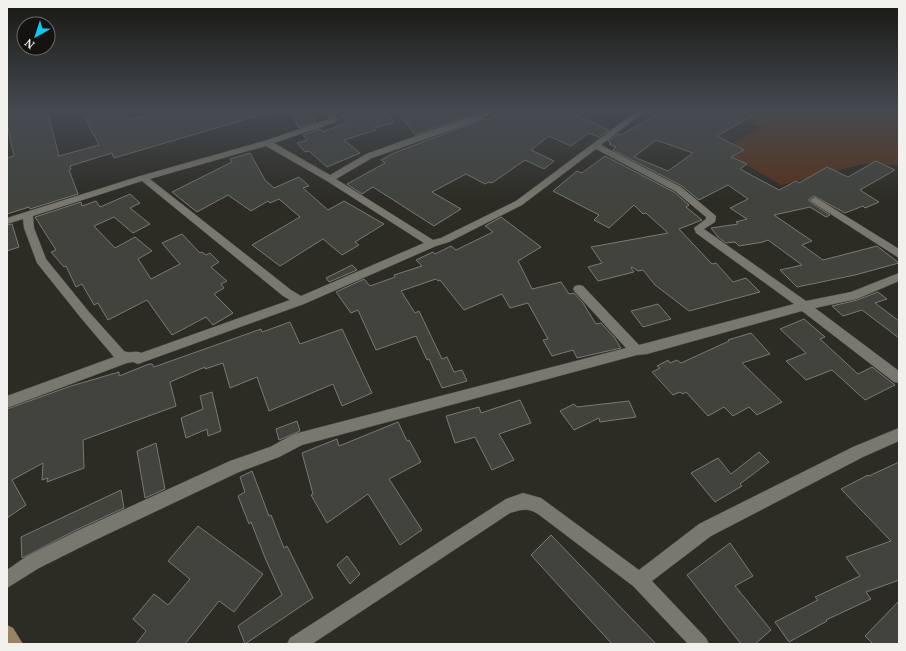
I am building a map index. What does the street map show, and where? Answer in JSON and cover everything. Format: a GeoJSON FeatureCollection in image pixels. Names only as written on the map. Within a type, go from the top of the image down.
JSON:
{"type":"FeatureCollection","features":[{"type":"Feature","properties":{"kind":"street"},"geometry":{"type":"LineString","coordinates":[[7,221],[143,178],[275,140]]}},
{"type":"Feature","properties":{"kind":"street"},"geometry":{"type":"LineString","coordinates":[[330,179],[370,156],[414,140]]}},
{"type":"Feature","properties":{"kind":"street"},"geometry":{"type":"LineString","coordinates":[[7,402],[126,358],[136,356],[138,359],[300,301],[432,244],[445,240],[519,203],[603,140]]}},
{"type":"Feature","properties":{"kind":"street"},"geometry":{"type":"LineString","coordinates":[[267,143],[330,179],[432,244]]}},
{"type":"Feature","properties":{"kind":"street"},"geometry":{"type":"LineString","coordinates":[[596,146],[678,189],[711,216],[711,220],[699,228],[700,231],[804,306],[899,378]]}},
{"type":"Feature","properties":{"kind":"street"},"geometry":{"type":"LineString","coordinates":[[143,178],[287,294],[300,301]]}},
{"type":"Feature","properties":{"kind":"street"},"geometry":{"type":"LineString","coordinates":[[815,200],[899,254]]}},
{"type":"Feature","properties":{"kind":"street"},"geometry":{"type":"LineString","coordinates":[[28,214],[29,228],[41,260],[85,316],[120,355],[126,358]]}},
{"type":"Feature","properties":{"kind":"street"},"geometry":{"type":"LineString","coordinates":[[7,580],[33,562],[85,536],[235,466],[274,452],[299,439],[637,350],[647,349],[804,306],[853,296],[899,277]]}},
{"type":"Feature","properties":{"kind":"street"},"geometry":{"type":"LineString","coordinates":[[579,289],[637,350]]}},
{"type":"Feature","properties":{"kind":"street"},"geometry":{"type":"LineString","coordinates":[[638,580],[705,530],[858,452],[899,434]]}},
{"type":"Feature","properties":{"kind":"street"},"geometry":{"type":"LineString","coordinates":[[296,644],[506,507],[523,501],[536,503],[638,580],[700,644]]}},
{"type":"Feature","properties":{"kind":"street"},"geometry":{"type":"LineString","coordinates":[[7,634],[14,644]]}},
{"type":"Feature","properties":{"kind":"shaded area"},"geometry":{"type":"Polygon","coordinates":[[[737,140],[899,140],[899,165],[863,164],[781,185],[719,149],[737,140]]]}},
{"type":"Feature","properties":{"kind":"building"},"geometry":{"type":"Polygon","coordinates":[[[11,140],[55,140],[59,156],[99,145],[97,140],[174,140],[114,158],[112,153],[70,166],[71,169],[69,170],[78,194],[30,209],[29,207],[7,214],[7,158],[14,156],[11,140]]]}},
{"type":"Feature","properties":{"kind":"building"},"geometry":{"type":"Polygon","coordinates":[[[306,140],[344,140],[360,153],[327,167],[309,151],[305,152],[297,143],[306,140]]]}},
{"type":"Feature","properties":{"kind":"building"},"geometry":{"type":"Polygon","coordinates":[[[427,140],[543,140],[531,150],[554,161],[544,169],[525,160],[492,183],[489,182],[485,184],[466,174],[432,192],[461,209],[434,226],[373,187],[362,194],[347,184],[385,163],[381,160],[394,153],[427,140]]]}},
{"type":"Feature","properties":{"kind":"building"},"geometry":{"type":"Polygon","coordinates":[[[559,140],[579,140],[571,146],[559,140]]]}},
{"type":"Feature","properties":{"kind":"building"},"geometry":{"type":"Polygon","coordinates":[[[656,140],[634,157],[668,171],[693,153],[657,140],[725,140],[744,150],[731,157],[747,164],[740,169],[779,190],[796,181],[799,183],[827,167],[848,177],[876,161],[895,170],[860,190],[879,202],[865,208],[863,206],[845,213],[814,196],[809,199],[809,201],[830,215],[826,217],[810,207],[774,215],[812,241],[802,245],[823,260],[877,246],[899,263],[855,275],[797,287],[780,270],[802,265],[768,240],[739,246],[735,242],[726,243],[718,237],[711,228],[738,224],[736,222],[747,219],[730,208],[748,199],[728,185],[699,200],[682,186],[613,150],[616,147],[609,144],[611,143],[608,141],[656,140]]]}},
{"type":"Feature","properties":{"kind":"building"},"geometry":{"type":"Polygon","coordinates":[[[250,153],[265,180],[274,188],[299,177],[309,186],[303,188],[328,210],[344,201],[384,224],[355,242],[359,245],[342,255],[323,239],[280,266],[252,245],[300,217],[279,199],[270,203],[268,201],[251,211],[228,195],[197,212],[172,192],[232,162],[230,159],[250,153]]]}},
{"type":"Feature","properties":{"kind":"building"},"geometry":{"type":"Polygon","coordinates":[[[605,156],[674,192],[689,205],[686,207],[702,220],[679,229],[712,264],[716,263],[733,282],[746,278],[760,292],[689,311],[655,285],[643,270],[638,271],[632,267],[631,268],[634,272],[598,281],[588,267],[602,263],[591,247],[668,233],[646,213],[643,214],[634,205],[609,228],[594,220],[599,215],[553,191],[577,171],[582,173],[605,156]]]}},
{"type":"Feature","properties":{"kind":"building"},"geometry":{"type":"Polygon","coordinates":[[[130,194],[140,203],[130,208],[150,224],[133,233],[114,217],[94,226],[115,248],[135,237],[152,251],[138,259],[151,279],[180,264],[162,243],[182,234],[200,253],[202,252],[206,255],[210,253],[219,262],[211,267],[227,281],[221,284],[224,288],[214,294],[233,313],[213,325],[206,317],[172,335],[147,300],[108,320],[98,303],[94,305],[82,284],[76,287],[66,266],[64,267],[51,252],[56,250],[35,217],[81,202],[82,206],[96,201],[100,207],[130,194]]]}},
{"type":"Feature","properties":{"kind":"building"},"geometry":{"type":"Polygon","coordinates":[[[501,217],[541,247],[518,261],[532,289],[561,282],[569,294],[574,293],[583,303],[596,324],[601,323],[614,337],[621,348],[577,358],[573,350],[552,356],[543,340],[548,339],[528,303],[510,308],[502,294],[464,310],[440,280],[438,281],[436,279],[401,291],[415,313],[419,311],[442,359],[447,357],[454,372],[462,370],[467,381],[442,388],[429,359],[427,360],[416,336],[376,350],[358,310],[351,313],[336,292],[364,279],[370,286],[395,277],[394,275],[422,266],[416,260],[433,252],[435,254],[451,246],[456,250],[493,232],[485,226],[501,217]]]}},
{"type":"Feature","properties":{"kind":"building"},"geometry":{"type":"Polygon","coordinates":[[[12,224],[19,247],[7,251],[7,225],[12,224]]]}},
{"type":"Feature","properties":{"kind":"building"},"geometry":{"type":"Polygon","coordinates":[[[352,265],[357,270],[329,282],[326,278],[352,265]]]}},
{"type":"Feature","properties":{"kind":"building"},"geometry":{"type":"Polygon","coordinates":[[[878,292],[887,299],[875,303],[899,321],[899,338],[862,310],[843,316],[832,306],[857,300],[878,292]]]}},
{"type":"Feature","properties":{"kind":"building"},"geometry":{"type":"Polygon","coordinates":[[[658,304],[671,319],[643,327],[631,311],[658,304]]]}},
{"type":"Feature","properties":{"kind":"building"},"geometry":{"type":"Polygon","coordinates":[[[804,319],[825,337],[820,339],[858,374],[872,367],[895,385],[865,400],[832,370],[806,380],[786,361],[806,353],[780,329],[804,319]]]}},
{"type":"Feature","properties":{"kind":"building"},"geometry":{"type":"Polygon","coordinates":[[[290,322],[300,344],[342,329],[372,393],[342,406],[333,384],[269,411],[257,377],[230,388],[223,363],[205,369],[205,367],[170,382],[176,406],[83,440],[84,468],[47,482],[48,478],[42,480],[43,463],[12,480],[26,505],[7,518],[7,409],[71,386],[119,372],[119,376],[149,364],[152,364],[154,367],[261,329],[262,332],[290,322]]]}},
{"type":"Feature","properties":{"kind":"building"},"geometry":{"type":"Polygon","coordinates":[[[751,333],[770,354],[742,363],[782,402],[757,415],[749,407],[733,416],[724,407],[708,416],[686,392],[683,394],[680,392],[673,395],[652,372],[660,368],[657,366],[668,360],[670,363],[677,360],[681,363],[729,341],[728,340],[751,333]]]}},
{"type":"Feature","properties":{"kind":"building"},"geometry":{"type":"Polygon","coordinates":[[[212,392],[221,431],[208,436],[207,429],[186,438],[181,418],[203,409],[200,396],[212,392]]]}},
{"type":"Feature","properties":{"kind":"building"},"geometry":{"type":"Polygon","coordinates":[[[520,400],[531,423],[499,434],[514,460],[492,470],[475,437],[455,443],[446,416],[479,407],[481,413],[520,400]]]}},
{"type":"Feature","properties":{"kind":"building"},"geometry":{"type":"Polygon","coordinates":[[[629,401],[636,417],[600,422],[599,418],[574,430],[560,411],[574,404],[577,407],[629,401]]]}},
{"type":"Feature","properties":{"kind":"building"},"geometry":{"type":"Polygon","coordinates":[[[297,421],[300,431],[279,440],[276,429],[297,421]]]}},
{"type":"Feature","properties":{"kind":"building"},"geometry":{"type":"Polygon","coordinates":[[[398,422],[407,441],[409,440],[421,462],[389,479],[422,530],[400,545],[368,494],[327,523],[311,495],[313,494],[302,453],[337,439],[339,446],[398,422]]]}},
{"type":"Feature","properties":{"kind":"building"},"geometry":{"type":"Polygon","coordinates":[[[156,443],[165,489],[145,498],[137,451],[156,443]]]}},
{"type":"Feature","properties":{"kind":"building"},"geometry":{"type":"Polygon","coordinates":[[[759,452],[769,462],[740,484],[742,486],[715,502],[691,473],[718,458],[731,474],[759,452]]]}},
{"type":"Feature","properties":{"kind":"building"},"geometry":{"type":"Polygon","coordinates":[[[899,462],[899,580],[866,592],[871,599],[826,620],[827,621],[789,642],[775,622],[818,600],[815,597],[860,576],[846,557],[891,541],[841,489],[868,475],[869,476],[899,462]]]}},
{"type":"Feature","properties":{"kind":"building"},"geometry":{"type":"Polygon","coordinates":[[[252,471],[269,516],[271,515],[284,548],[287,546],[313,598],[245,644],[238,626],[282,595],[251,522],[249,524],[238,496],[245,492],[240,477],[252,471]]]}},
{"type":"Feature","properties":{"kind":"building"},"geometry":{"type":"Polygon","coordinates":[[[121,490],[124,508],[78,529],[22,558],[21,537],[121,490]]]}},
{"type":"Feature","properties":{"kind":"building"},"geometry":{"type":"Polygon","coordinates":[[[198,526],[263,574],[234,612],[219,601],[185,644],[136,644],[146,631],[133,619],[154,594],[168,605],[190,579],[168,561],[198,526]]]}},
{"type":"Feature","properties":{"kind":"building"},"geometry":{"type":"Polygon","coordinates":[[[551,535],[656,644],[612,644],[531,555],[551,535]]]}},
{"type":"Feature","properties":{"kind":"building"},"geometry":{"type":"Polygon","coordinates":[[[730,543],[753,576],[735,586],[771,630],[755,644],[741,644],[687,575],[730,543]]]}},
{"type":"Feature","properties":{"kind":"building"},"geometry":{"type":"Polygon","coordinates":[[[347,556],[360,574],[350,584],[337,565],[347,556]]]}},
{"type":"Feature","properties":{"kind":"building"},"geometry":{"type":"Polygon","coordinates":[[[899,601],[899,644],[873,644],[865,636],[899,601]]]}}]}
